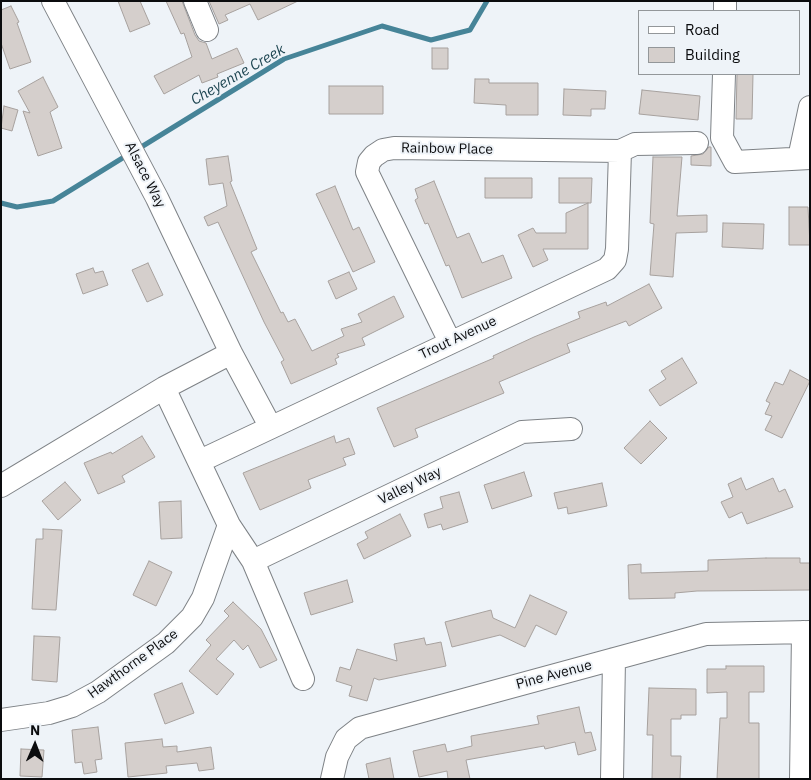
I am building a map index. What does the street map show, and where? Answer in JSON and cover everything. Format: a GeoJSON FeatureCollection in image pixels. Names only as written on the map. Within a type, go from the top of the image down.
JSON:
{"type":"FeatureCollection","features":[{"type":"Feature","properties":{"kind":"street","name":"Alsace Way"},"geometry":{"type":"LineString","coordinates":[[53,1],[157,198],[231,353],[270,426]]}},
{"type":"Feature","properties":{"kind":"street"},"geometry":{"type":"LineString","coordinates":[[195,1],[207,30]]}},
{"type":"Feature","properties":{"kind":"street"},"geometry":{"type":"LineString","coordinates":[[724,75],[722,138],[734,162],[805,158],[810,107]]}},
{"type":"Feature","properties":{"kind":"street","name":"Rainbow Place"},"geometry":{"type":"LineString","coordinates":[[450,342],[367,172],[369,162],[374,156],[383,150],[394,148],[620,151],[635,144],[697,143]]}},
{"type":"Feature","properties":{"kind":"street","name":"Trout Avenue"},"geometry":{"type":"LineString","coordinates":[[200,461],[270,426],[606,269],[615,260],[617,249],[620,151]]}},
{"type":"Feature","properties":{"kind":"street"},"geometry":{"type":"LineString","coordinates":[[1,486],[164,388],[231,353]]}},
{"type":"Feature","properties":{"kind":"street"},"geometry":{"type":"LineString","coordinates":[[164,388],[229,525],[252,561],[303,679]]}},
{"type":"Feature","properties":{"kind":"street","name":"Valley Way"},"geometry":{"type":"LineString","coordinates":[[252,561],[522,432],[571,429]]}},
{"type":"Feature","properties":{"kind":"street","name":"Hawthorne Place"},"geometry":{"type":"LineString","coordinates":[[1,720],[49,713],[72,706],[98,692],[166,643],[192,617],[203,598],[229,525]]}},
{"type":"Feature","properties":{"kind":"street"},"geometry":{"type":"LineString","coordinates":[[801,779],[807,632]]}},
{"type":"Feature","properties":{"kind":"street","name":"Pine Avenue"},"geometry":{"type":"LineString","coordinates":[[332,779],[337,757],[346,738],[360,728],[706,634],[807,632]]}},
{"type":"Feature","properties":{"kind":"street"},"geometry":{"type":"LineString","coordinates":[[612,779],[614,659]]}},
{"type":"Feature","properties":{"kind":"building"},"geometry":{"type":"Polygon","coordinates":[[[118,1],[140,1],[150,24],[130,32],[118,1]]]}},
{"type":"Feature","properties":{"kind":"building"},"geometry":{"type":"Polygon","coordinates":[[[166,1],[182,1],[195,35],[199,41],[206,43],[212,59],[237,48],[244,63],[217,74],[218,77],[202,83],[199,75],[164,94],[154,76],[192,57],[184,33],[181,34],[166,1]]]}},
{"type":"Feature","properties":{"kind":"building"},"geometry":{"type":"Polygon","coordinates":[[[209,1],[298,1],[258,20],[250,4],[225,15],[228,20],[219,24],[209,1]]]}},
{"type":"Feature","properties":{"kind":"building"},"geometry":{"type":"Polygon","coordinates":[[[11,6],[19,22],[17,23],[31,62],[10,69],[1,43],[1,10],[11,6]]]}},
{"type":"Feature","properties":{"kind":"building"},"geometry":{"type":"Polygon","coordinates":[[[432,48],[448,48],[448,69],[432,69],[432,48]]]}},
{"type":"Feature","properties":{"kind":"building"},"geometry":{"type":"Polygon","coordinates":[[[737,75],[753,75],[752,119],[736,119],[737,75]]]}},
{"type":"Feature","properties":{"kind":"building"},"geometry":{"type":"Polygon","coordinates":[[[43,77],[58,107],[50,112],[62,148],[38,156],[23,111],[30,113],[18,91],[43,77]]]}},
{"type":"Feature","properties":{"kind":"building"},"geometry":{"type":"Polygon","coordinates":[[[475,79],[489,79],[489,83],[538,83],[538,115],[506,115],[506,105],[474,103],[475,79]]]}},
{"type":"Feature","properties":{"kind":"building"},"geometry":{"type":"Polygon","coordinates":[[[329,86],[383,86],[383,114],[329,114],[329,86]]]}},
{"type":"Feature","properties":{"kind":"building"},"geometry":{"type":"Polygon","coordinates":[[[564,89],[606,91],[605,109],[591,109],[591,116],[563,115],[564,89]]]}},
{"type":"Feature","properties":{"kind":"building"},"geometry":{"type":"Polygon","coordinates":[[[642,90],[700,96],[698,120],[639,114],[642,90]]]}},
{"type":"Feature","properties":{"kind":"building"},"geometry":{"type":"Polygon","coordinates":[[[4,106],[18,110],[12,131],[1,128],[4,106]]]}},
{"type":"Feature","properties":{"kind":"building"},"geometry":{"type":"Polygon","coordinates":[[[711,147],[711,166],[691,165],[691,156],[703,154],[711,147]]]}},
{"type":"Feature","properties":{"kind":"building"},"geometry":{"type":"Polygon","coordinates":[[[228,156],[232,181],[230,182],[257,249],[251,252],[281,313],[283,312],[288,322],[295,319],[312,351],[344,336],[341,329],[362,322],[358,314],[394,296],[404,317],[362,338],[365,345],[337,354],[339,357],[335,359],[337,364],[291,384],[281,362],[284,360],[264,322],[218,222],[208,226],[204,217],[227,206],[223,183],[209,185],[206,159],[228,156]]]}},
{"type":"Feature","properties":{"kind":"building"},"geometry":{"type":"Polygon","coordinates":[[[653,157],[682,157],[677,216],[707,215],[707,232],[676,233],[673,277],[650,275],[654,224],[650,223],[653,157]]]}},
{"type":"Feature","properties":{"kind":"building"},"geometry":{"type":"Polygon","coordinates":[[[485,178],[532,178],[532,198],[485,198],[485,178]]]}},
{"type":"Feature","properties":{"kind":"building"},"geometry":{"type":"Polygon","coordinates":[[[559,178],[592,178],[591,203],[559,203],[559,178]]]}},
{"type":"Feature","properties":{"kind":"building"},"geometry":{"type":"Polygon","coordinates":[[[434,181],[457,238],[469,233],[482,263],[503,255],[512,278],[462,298],[449,265],[446,266],[428,223],[425,224],[415,200],[418,198],[415,189],[434,181]]]}},
{"type":"Feature","properties":{"kind":"building"},"geometry":{"type":"Polygon","coordinates":[[[335,186],[353,230],[359,227],[375,262],[353,272],[316,194],[335,186]]]}},
{"type":"Feature","properties":{"kind":"building"},"geometry":{"type":"Polygon","coordinates":[[[588,203],[588,249],[543,249],[548,260],[533,267],[518,235],[533,228],[536,233],[566,233],[566,213],[588,203]]]}},
{"type":"Feature","properties":{"kind":"building"},"geometry":{"type":"Polygon","coordinates":[[[789,207],[808,207],[810,245],[789,245],[789,207]]]}},
{"type":"Feature","properties":{"kind":"building"},"geometry":{"type":"Polygon","coordinates":[[[723,223],[764,224],[763,249],[722,247],[723,223]]]}},
{"type":"Feature","properties":{"kind":"building"},"geometry":{"type":"Polygon","coordinates":[[[148,263],[163,295],[147,302],[132,270],[148,263]]]}},
{"type":"Feature","properties":{"kind":"building"},"geometry":{"type":"Polygon","coordinates":[[[93,268],[95,273],[103,271],[108,285],[83,294],[76,274],[93,268]]]}},
{"type":"Feature","properties":{"kind":"building"},"geometry":{"type":"Polygon","coordinates":[[[349,272],[357,289],[336,299],[328,281],[349,272]]]}},
{"type":"Feature","properties":{"kind":"building"},"geometry":{"type":"Polygon","coordinates":[[[649,284],[662,308],[629,326],[626,321],[567,344],[570,352],[499,382],[504,393],[415,429],[418,437],[394,447],[377,408],[494,358],[493,356],[580,318],[578,312],[606,302],[607,306],[649,284]]]}},
{"type":"Feature","properties":{"kind":"building"},"geometry":{"type":"Polygon","coordinates":[[[682,358],[697,383],[660,406],[649,390],[666,379],[661,371],[682,358]]]}},
{"type":"Feature","properties":{"kind":"building"},"geometry":{"type":"Polygon","coordinates":[[[790,370],[810,381],[782,438],[765,430],[772,416],[765,414],[770,403],[766,401],[775,382],[783,385],[790,370]]]}},
{"type":"Feature","properties":{"kind":"building"},"geometry":{"type":"Polygon","coordinates":[[[650,421],[667,438],[641,464],[624,448],[650,421]]]}},
{"type":"Feature","properties":{"kind":"building"},"geometry":{"type":"Polygon","coordinates":[[[142,436],[155,457],[122,476],[125,482],[98,494],[84,463],[111,452],[112,454],[142,436]]]}},
{"type":"Feature","properties":{"kind":"building"},"geometry":{"type":"Polygon","coordinates":[[[334,436],[336,443],[349,438],[355,454],[343,458],[346,465],[308,480],[311,488],[260,510],[243,473],[334,436]]]}},
{"type":"Feature","properties":{"kind":"building"},"geometry":{"type":"Polygon","coordinates":[[[524,472],[532,496],[492,509],[484,485],[524,472]]]}},
{"type":"Feature","properties":{"kind":"building"},"geometry":{"type":"Polygon","coordinates":[[[741,478],[746,490],[773,478],[779,492],[785,489],[793,507],[747,524],[742,512],[729,518],[721,502],[733,497],[728,484],[741,478]]]}},
{"type":"Feature","properties":{"kind":"building"},"geometry":{"type":"Polygon","coordinates":[[[65,482],[81,500],[58,520],[42,501],[65,482]]]}},
{"type":"Feature","properties":{"kind":"building"},"geometry":{"type":"Polygon","coordinates":[[[602,483],[607,506],[568,514],[567,507],[558,509],[554,493],[602,483]]]}},
{"type":"Feature","properties":{"kind":"building"},"geometry":{"type":"Polygon","coordinates":[[[459,492],[468,522],[443,530],[441,524],[428,528],[424,514],[443,508],[440,497],[459,492]]]}},
{"type":"Feature","properties":{"kind":"building"},"geometry":{"type":"Polygon","coordinates":[[[181,501],[182,538],[161,539],[159,502],[181,501]]]}},
{"type":"Feature","properties":{"kind":"building"},"geometry":{"type":"Polygon","coordinates":[[[400,514],[411,536],[364,559],[357,544],[368,538],[365,532],[400,514]]]}},
{"type":"Feature","properties":{"kind":"building"},"geometry":{"type":"Polygon","coordinates":[[[43,529],[62,530],[56,610],[32,609],[36,539],[43,539],[43,529]]]}},
{"type":"Feature","properties":{"kind":"building"},"geometry":{"type":"Polygon","coordinates":[[[800,558],[800,563],[810,563],[810,590],[697,591],[675,593],[675,598],[629,599],[628,565],[641,564],[641,573],[708,571],[708,560],[800,558]]]}},
{"type":"Feature","properties":{"kind":"building"},"geometry":{"type":"Polygon","coordinates":[[[149,561],[172,572],[156,606],[133,595],[149,561]]]}},
{"type":"Feature","properties":{"kind":"building"},"geometry":{"type":"Polygon","coordinates":[[[347,580],[353,602],[311,615],[304,593],[347,580]]]}},
{"type":"Feature","properties":{"kind":"building"},"geometry":{"type":"Polygon","coordinates":[[[530,595],[567,612],[556,635],[536,625],[525,647],[500,635],[452,647],[445,622],[491,610],[493,618],[515,628],[530,595]]]}},
{"type":"Feature","properties":{"kind":"building"},"geometry":{"type":"Polygon","coordinates":[[[233,602],[261,629],[277,660],[260,668],[248,645],[243,650],[234,640],[216,659],[234,674],[217,695],[189,671],[211,645],[206,640],[229,616],[224,611],[233,602]]]}},
{"type":"Feature","properties":{"kind":"building"},"geometry":{"type":"Polygon","coordinates":[[[34,636],[60,637],[57,682],[32,680],[34,636]]]}},
{"type":"Feature","properties":{"kind":"building"},"geometry":{"type":"Polygon","coordinates":[[[424,638],[426,645],[441,642],[446,666],[379,680],[374,678],[367,701],[349,696],[352,686],[336,681],[340,667],[350,670],[357,649],[397,661],[394,644],[424,638]]]}},
{"type":"Feature","properties":{"kind":"building"},"geometry":{"type":"Polygon","coordinates":[[[726,666],[764,666],[764,692],[749,692],[749,723],[759,723],[759,779],[717,779],[720,718],[727,718],[727,692],[707,693],[707,669],[726,669],[726,666]]]}},
{"type":"Feature","properties":{"kind":"building"},"geometry":{"type":"Polygon","coordinates":[[[182,683],[194,713],[165,724],[154,694],[182,683]]]}},
{"type":"Feature","properties":{"kind":"building"},"geometry":{"type":"Polygon","coordinates":[[[649,688],[696,689],[696,715],[681,715],[681,719],[671,719],[671,756],[681,756],[680,779],[652,779],[653,735],[647,735],[649,688]]]}},
{"type":"Feature","properties":{"kind":"building"},"geometry":{"type":"Polygon","coordinates":[[[579,707],[585,733],[591,732],[596,750],[578,755],[575,742],[545,749],[544,746],[466,760],[470,779],[448,779],[447,771],[419,777],[413,751],[445,744],[447,752],[472,746],[471,736],[539,724],[537,716],[579,707]]]}},
{"type":"Feature","properties":{"kind":"building"},"geometry":{"type":"Polygon","coordinates":[[[98,727],[102,759],[95,760],[97,772],[84,774],[82,762],[75,763],[72,730],[98,727]]]}},
{"type":"Feature","properties":{"kind":"building"},"geometry":{"type":"Polygon","coordinates":[[[162,739],[163,747],[177,746],[177,752],[211,747],[214,769],[199,771],[197,763],[166,766],[167,773],[128,777],[125,743],[162,739]]]}},
{"type":"Feature","properties":{"kind":"building"},"geometry":{"type":"Polygon","coordinates":[[[21,749],[44,750],[42,777],[20,776],[21,749]]]}},
{"type":"Feature","properties":{"kind":"building"},"geometry":{"type":"Polygon","coordinates":[[[390,758],[394,779],[369,779],[366,764],[390,758]]]}},
{"type":"Feature","properties":{"kind":"waterway","name":"Cheyenne Creek"},"geometry":{"type":"LineString","coordinates":[[138,149],[284,59],[382,26],[431,40],[470,30],[487,1]]}},
{"type":"Feature","properties":{"kind":"waterway","name":"Cheyenne Creek"},"geometry":{"type":"LineString","coordinates":[[1,203],[17,207],[53,201],[129,154]]}}]}
